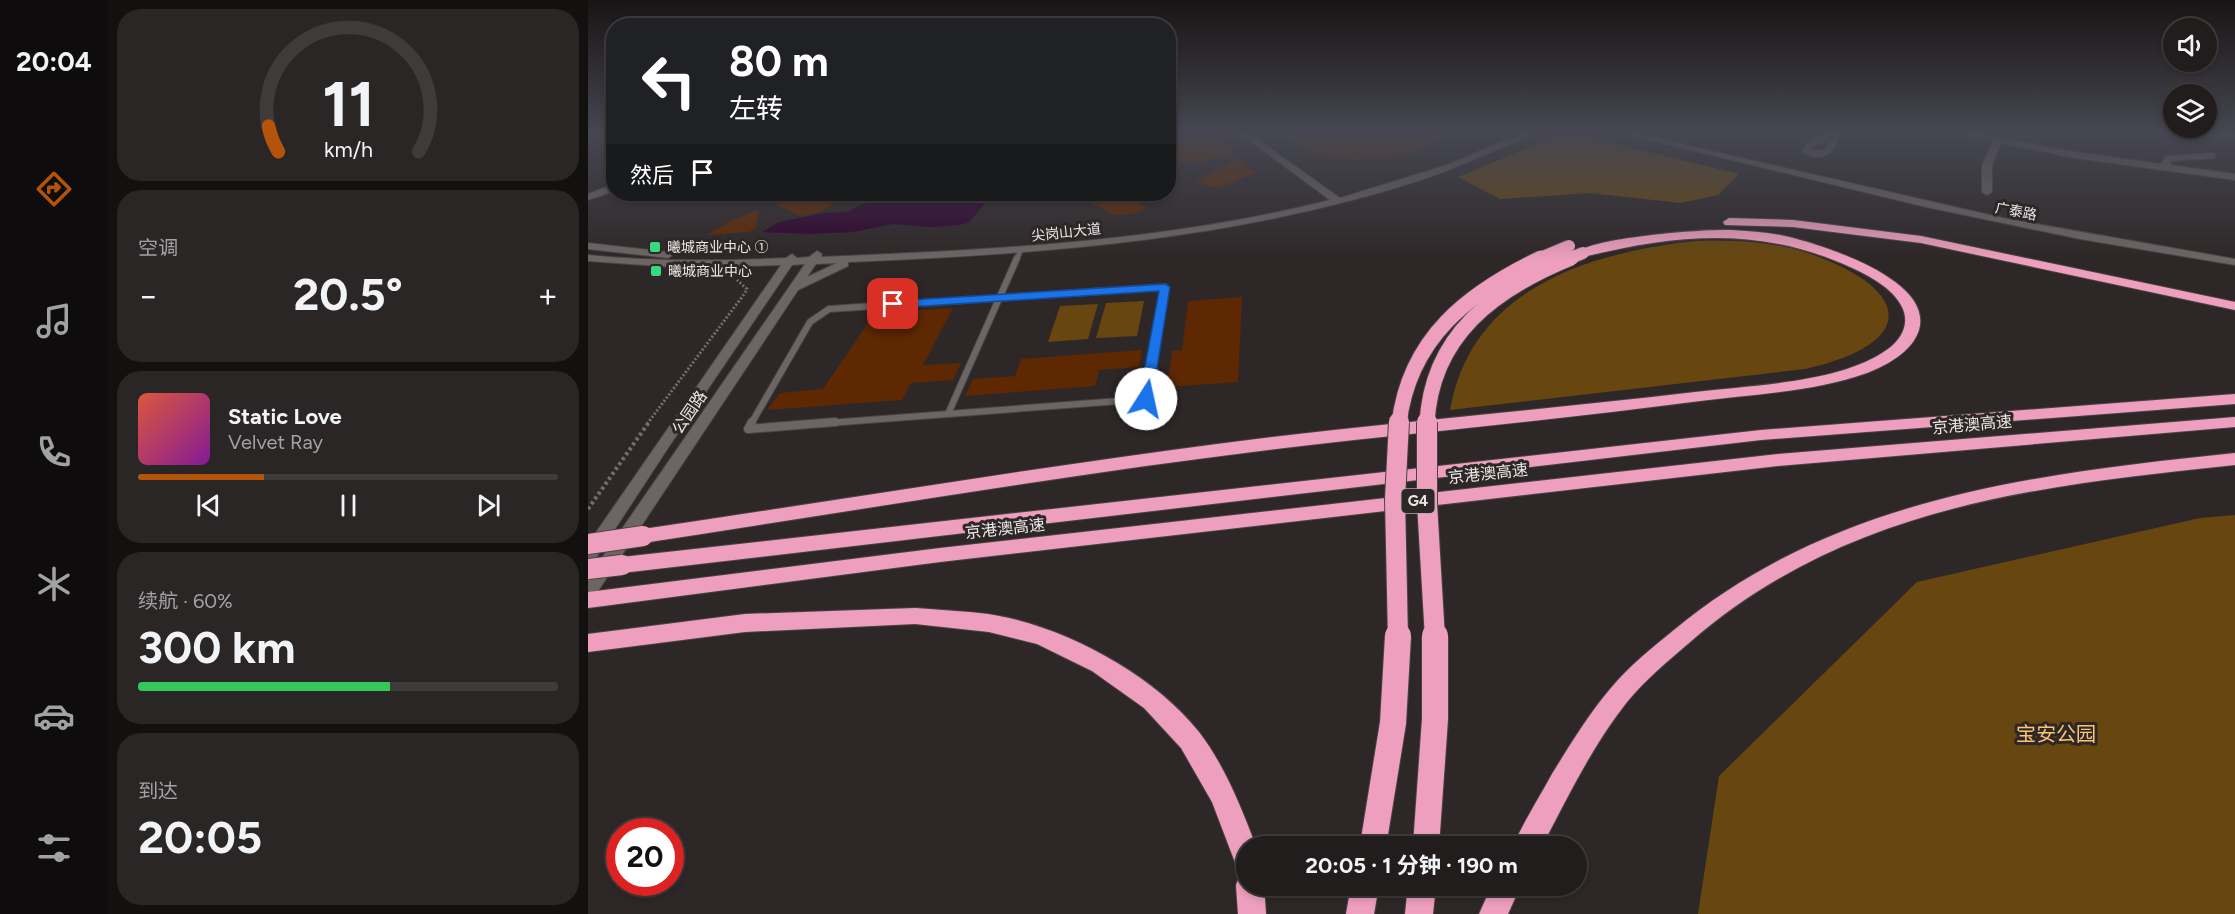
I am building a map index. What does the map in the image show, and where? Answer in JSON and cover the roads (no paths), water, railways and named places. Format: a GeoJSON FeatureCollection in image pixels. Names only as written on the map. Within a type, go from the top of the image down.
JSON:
{"type":"FeatureCollection","features":[{"type":"Feature","properties":{"kind":"highway"},"geometry":{"type":"LineString","coordinates":[[1427,836],[1436,752],[1436,644],[1425,491],[1426,417],[1434,380],[1451,346],[1469,321],[1493,300],[1521,281],[1576,249],[1639,229],[1681,224],[1761,221],[1806,223],[1955,245],[2235,306]]}},
{"type":"Feature","properties":{"kind":"highway"},"geometry":{"type":"LineString","coordinates":[[588,544],[1219,449],[1581,411],[1819,381],[1854,373],[1873,365],[1905,340],[1914,325],[1911,310],[1901,295],[1885,281],[1838,256],[1781,238],[1748,234],[1688,233],[1576,249],[1537,258],[1503,276],[1473,297],[1430,342],[1409,377],[1400,414],[1394,496],[1398,650],[1391,746],[1374,836]]}},
{"type":"Feature","properties":{"kind":"highway","name":"京港澳高速"},"geometry":{"type":"LineString","coordinates":[[588,569],[1761,435],[2235,399]]}},
{"type":"Feature","properties":{"kind":"highway","name":"京港澳高速"},"geometry":{"type":"LineString","coordinates":[[593,597],[940,555],[1778,460],[2235,422]]}},
{"type":"Feature","properties":{"kind":"highway"},"geometry":{"type":"LineString","coordinates":[[1533,836],[1574,762],[1619,695],[1674,641],[1725,599],[1778,569],[1840,537],[1964,497],[2032,482],[2235,459]]}},
{"type":"Feature","properties":{"kind":"highway"},"geometry":{"type":"LineString","coordinates":[[588,643],[745,623],[915,616],[989,623],[1043,637],[1100,664],[1152,701],[1190,740],[1223,796],[1239,836]]}},
{"type":"Feature","properties":{"kind":"highway"},"geometry":{"type":"LineString","coordinates":[[1251,896],[1252,914]]}},
{"type":"Feature","properties":{"kind":"highway"},"geometry":{"type":"LineString","coordinates":[[1493,914],[1502,896]]}},
{"type":"Feature","properties":{"kind":"main road"},"geometry":{"type":"LineString","coordinates":[[1301,175],[1335,199]]}},
{"type":"Feature","properties":{"kind":"main road","name":"尖岗山大道"},"geometry":{"type":"LineString","coordinates":[[588,246],[668,255],[792,257],[1094,237],[1192,224],[1335,199],[1407,175]]}},
{"type":"Feature","properties":{"kind":"main road","name":"尖岗山大道"},"geometry":{"type":"LineString","coordinates":[[816,256],[870,258],[1020,252],[1169,235],[1335,199],[1426,175]]}},
{"type":"Feature","properties":{"kind":"main road","name":"广泰路"},"geometry":{"type":"LineString","coordinates":[[1800,175],[1991,220],[2138,248],[2235,262]]}},
{"type":"Feature","properties":{"kind":"main road","name":"广泰路"},"geometry":{"type":"LineString","coordinates":[[1824,175],[1992,214],[2136,241],[2235,255]]}},
{"type":"Feature","properties":{"kind":"main road"},"geometry":{"type":"LineString","coordinates":[[1987,192],[1988,175]]}},
{"type":"Feature","properties":{"kind":"main road"},"geometry":{"type":"LineString","coordinates":[[2216,175],[2235,177]]}},
{"type":"Feature","properties":{"kind":"main road"},"geometry":{"type":"LineString","coordinates":[[588,197],[606,190]]}},
{"type":"Feature","properties":{"kind":"main road","name":"公园路"},"geometry":{"type":"LineString","coordinates":[[593,597],[816,256]]}},
{"type":"Feature","properties":{"kind":"main road","name":"尖岗山大道"},"geometry":{"type":"LineString","coordinates":[[588,258],[643,264],[732,265],[792,257]]}},
{"type":"Feature","properties":{"kind":"main road","name":"公园路"},"geometry":{"type":"LineString","coordinates":[[588,557],[792,257]]}},
{"type":"Feature","properties":{"kind":"main road"},"geometry":{"type":"LineString","coordinates":[[791,292],[828,270],[870,258]]}},
{"type":"Feature","properties":{"kind":"main road"},"geometry":{"type":"LineString","coordinates":[[732,265],[760,271],[770,279],[772,286]]}},
{"type":"Feature","properties":{"kind":"lane"},"geometry":{"type":"LineString","coordinates":[[948,414],[1020,252]]}},
{"type":"Feature","properties":{"kind":"lane"},"geometry":{"type":"LineString","coordinates":[[1165,287],[1146,399],[948,414],[748,429],[810,322],[829,309],[1165,287]]}},
{"type":"Feature","properties":{"kind":"place","name":"曦城商业中心 ①"},"geometry":{"type":"Point","coordinates":[655,247]}},
{"type":"Feature","properties":{"kind":"place","name":"曦城商业中心"},"geometry":{"type":"Point","coordinates":[656,271]}},
{"type":"Feature","properties":{"kind":"park label","name":"宝安公园"},"geometry":{"type":"Point","coordinates":[2056,734]}}]}
